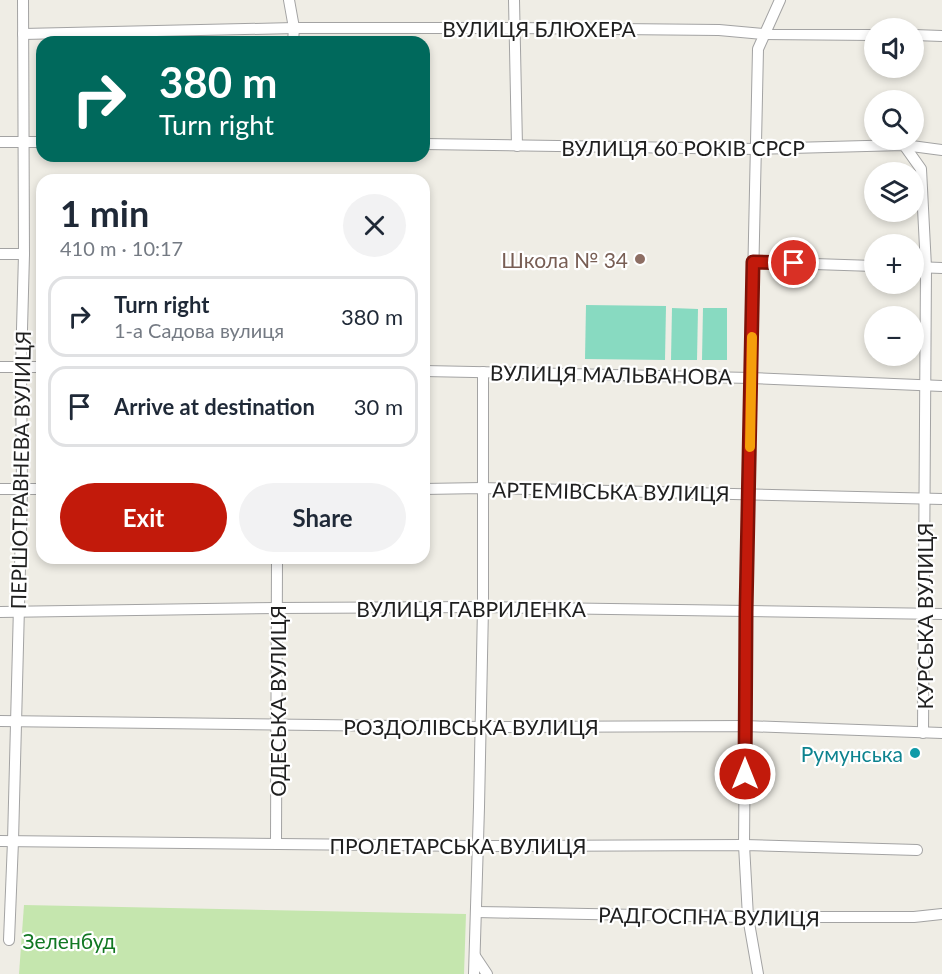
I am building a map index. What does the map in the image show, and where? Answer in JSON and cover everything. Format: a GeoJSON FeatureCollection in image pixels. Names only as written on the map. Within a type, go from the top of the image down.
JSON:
{"type":"FeatureCollection","features":[{"type":"Feature","properties":{"kind":"street","name":"ПЕРШОТРАВНЕВА ВУЛИЦЯ"},"geometry":{"type":"LineString","coordinates":[[9,940],[22,489],[23,0]]}},
{"type":"Feature","properties":{"kind":"street"},"geometry":{"type":"LineString","coordinates":[[289,0],[293,36]]}},
{"type":"Feature","properties":{"kind":"street"},"geometry":{"type":"LineString","coordinates":[[514,0],[517,146]]}},
{"type":"Feature","properties":{"kind":"street"},"geometry":{"type":"LineString","coordinates":[[758,974],[748,917],[744,845],[753,262],[758,49],[780,0]]}},
{"type":"Feature","properties":{"kind":"street","name":"ВУЛИЦЯ БЛЮХЕРА"},"geometry":{"type":"LineString","coordinates":[[23,34],[294,28],[515,28],[718,30],[763,34],[864,35]]}},
{"type":"Feature","properties":{"kind":"street"},"geometry":{"type":"LineString","coordinates":[[924,36],[942,36]]}},
{"type":"Feature","properties":{"kind":"street"},"geometry":{"type":"LineString","coordinates":[[0,142],[36,142]]}},
{"type":"Feature","properties":{"kind":"street","name":"ВУЛИЦЯ 60 РОКІВ СРСР"},"geometry":{"type":"LineString","coordinates":[[430,144],[756,149],[864,147]]}},
{"type":"Feature","properties":{"kind":"street","name":"ВУЛИЦЯ 60 РОКІВ СРСР"},"geometry":{"type":"LineString","coordinates":[[924,148],[942,150]]}},
{"type":"Feature","properties":{"kind":"street","name":"КУРСЬКА ВУЛИЦЯ"},"geometry":{"type":"LineString","coordinates":[[907,150],[921,169],[926,267],[923,733]]}},
{"type":"Feature","properties":{"kind":"street"},"geometry":{"type":"LineString","coordinates":[[0,254],[24,254]]}},
{"type":"Feature","properties":{"kind":"street"},"geometry":{"type":"LineString","coordinates":[[753,262],[864,266]]}},
{"type":"Feature","properties":{"kind":"street"},"geometry":{"type":"LineString","coordinates":[[926,267],[942,268]]}},
{"type":"Feature","properties":{"kind":"street"},"geometry":{"type":"LineString","coordinates":[[0,367],[36,367]]}},
{"type":"Feature","properties":{"kind":"street","name":"ВУЛИЦЯ МАЛЬВАНОВА"},"geometry":{"type":"LineString","coordinates":[[430,371],[751,378],[942,386]]}},
{"type":"Feature","properties":{"kind":"street"},"geometry":{"type":"LineString","coordinates":[[474,974],[483,607],[483,372]]}},
{"type":"Feature","properties":{"kind":"street","name":"АРТЕМІВСЬКА ВУЛИЦЯ"},"geometry":{"type":"LineString","coordinates":[[430,489],[482,488],[942,499]]}},
{"type":"Feature","properties":{"kind":"street"},"geometry":{"type":"LineString","coordinates":[[0,489],[36,489]]}},
{"type":"Feature","properties":{"kind":"street","name":"ОДЕСЬКА ВУЛИЦЯ"},"geometry":{"type":"LineString","coordinates":[[276,844],[277,564]]}},
{"type":"Feature","properties":{"kind":"street","name":"ВУЛИЦЯ ГАВРИЛЕНКА"},"geometry":{"type":"LineString","coordinates":[[0,612],[483,607],[942,614]]}},
{"type":"Feature","properties":{"kind":"street","name":"РОЗДОЛІВСЬКА ВУЛИЦЯ"},"geometry":{"type":"LineString","coordinates":[[0,721],[481,727],[745,726],[942,733]]}},
{"type":"Feature","properties":{"kind":"street","name":"ПРОЛЕТАРСЬКА ВУЛИЦЯ"},"geometry":{"type":"LineString","coordinates":[[0,841],[478,846],[744,845],[917,850]]}},
{"type":"Feature","properties":{"kind":"street","name":"РАДГОСПНА ВУЛИЦЯ"},"geometry":{"type":"LineString","coordinates":[[476,912],[748,917],[914,917],[942,914]]}},
{"type":"Feature","properties":{"kind":"street"},"geometry":{"type":"LineString","coordinates":[[475,955],[487,974]]}},
{"type":"Feature","properties":{"kind":"green space"},"geometry":{"type":"Polygon","coordinates":[[[586,305],[666,306],[665,360],[585,359],[586,305]]]}},
{"type":"Feature","properties":{"kind":"green space"},"geometry":{"type":"Polygon","coordinates":[[[672,308],[698,309],[697,360],[671,360],[672,308]]]}},
{"type":"Feature","properties":{"kind":"green space"},"geometry":{"type":"Polygon","coordinates":[[[703,308],[727,308],[727,360],[702,360],[703,308]]]}},
{"type":"Feature","properties":{"kind":"green space","name":"Зеленбуд"},"geometry":{"type":"Polygon","coordinates":[[[24,905],[466,914],[464,974],[19,974],[24,905]]]}},
{"type":"Feature","properties":{"kind":"slow traffic"},"geometry":{"type":"LineString","coordinates":[[750,447],[752,337]]}},
{"type":"Feature","properties":{"kind":"place","name":"Школа № 34"},"geometry":{"type":"Point","coordinates":[640,259]}},
{"type":"Feature","properties":{"kind":"place","name":"Румунська"},"geometry":{"type":"Point","coordinates":[915,753]}},
{"type":"Feature","properties":{"kind":"route"},"geometry":{"type":"LineString","coordinates":[[745,774],[753,262],[794,263]]}}]}
